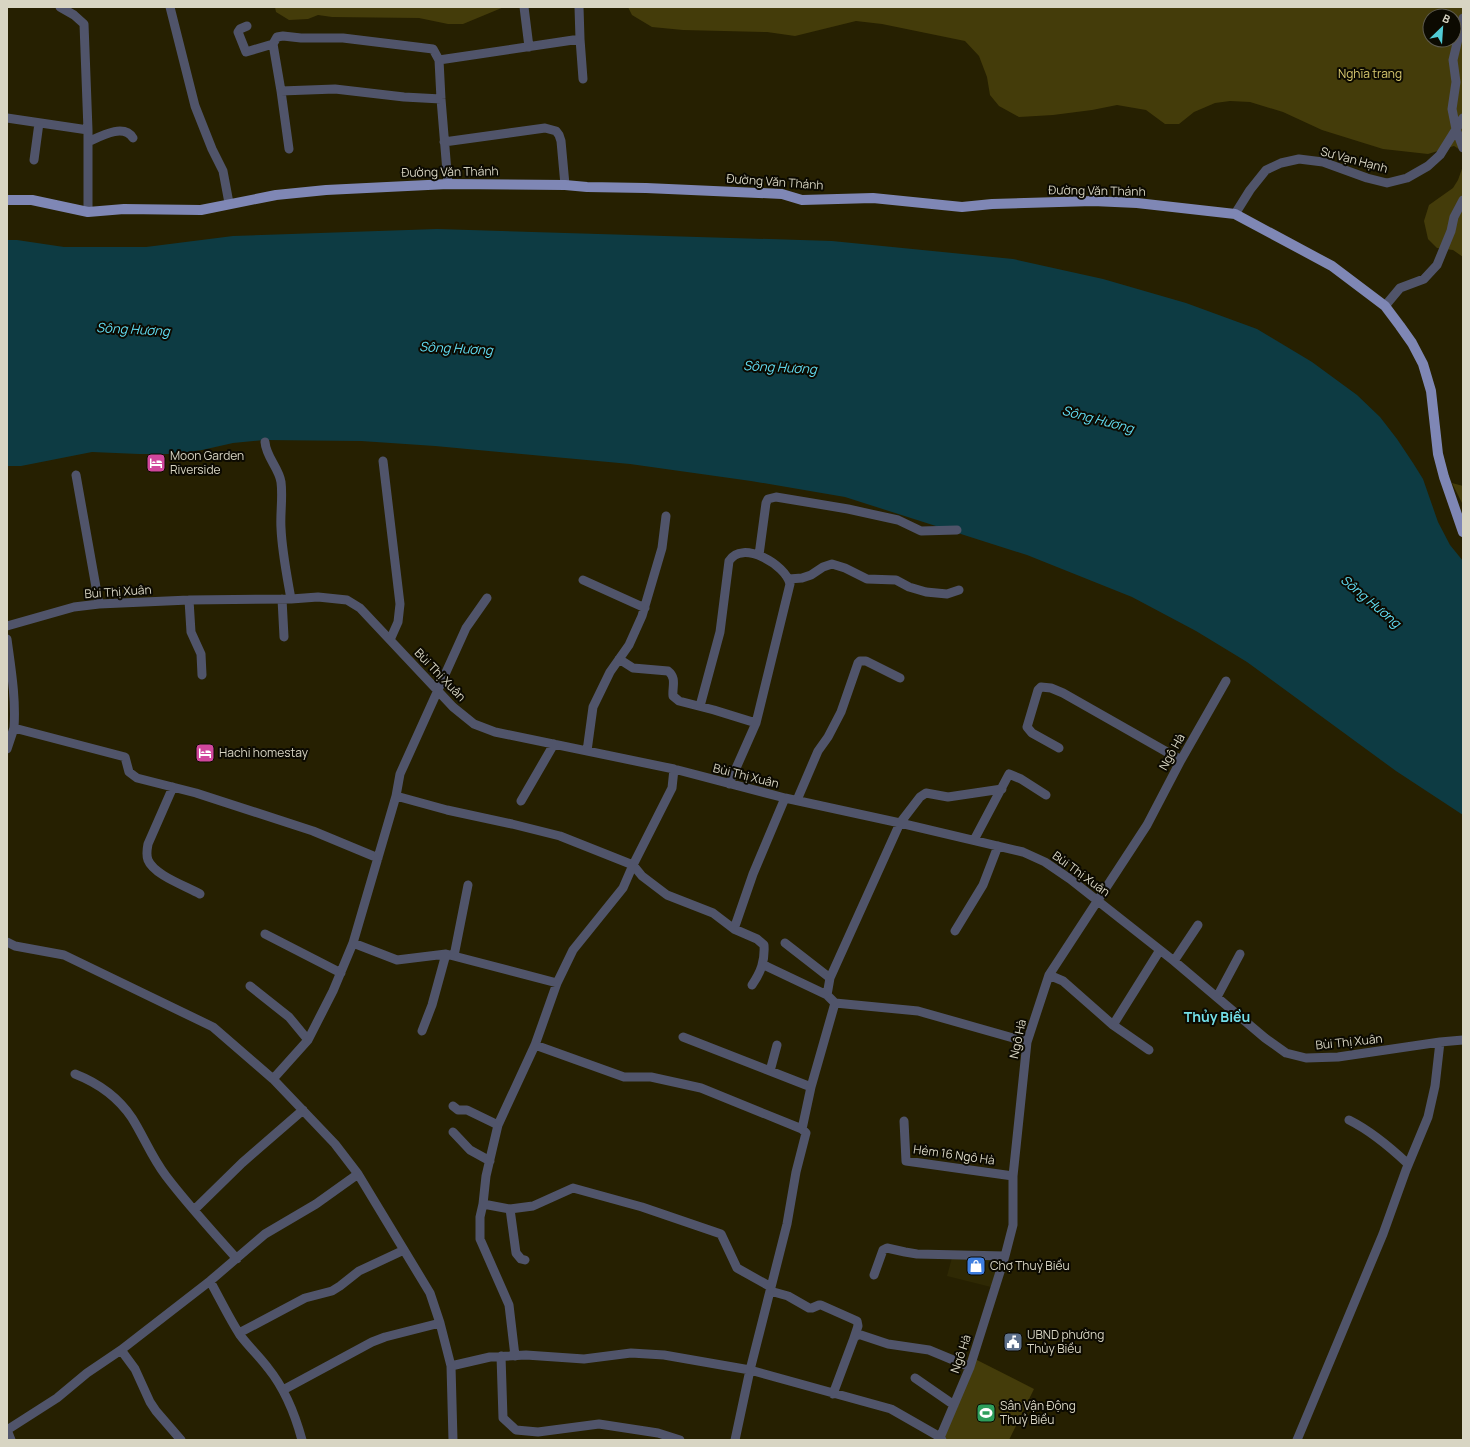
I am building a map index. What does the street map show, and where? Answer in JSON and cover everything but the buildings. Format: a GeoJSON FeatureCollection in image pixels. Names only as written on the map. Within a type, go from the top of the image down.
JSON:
{"type":"FeatureCollection","features":[{"type":"Feature","properties":{"kind":"main road","name":"Đường Văn Thánh"},"geometry":{"type":"LineString","coordinates":[[7,200],[32,200],[88,212],[124,209],[201,210],[276,194],[448,184],[565,185],[782,194],[802,200],[873,198],[962,207],[992,204],[1093,201],[1137,203],[1236,214],[1332,266],[1385,306],[1412,343],[1422,364],[1431,391],[1437,449],[1444,477],[1463,532]]}},
{"type":"Feature","properties":{"kind":"street"},"geometry":{"type":"LineString","coordinates":[[60,7],[84,24],[88,130],[88,212]]}},
{"type":"Feature","properties":{"kind":"street"},"geometry":{"type":"LineString","coordinates":[[170,7],[195,106],[212,149],[223,171],[229,204]]}},
{"type":"Feature","properties":{"kind":"street"},"geometry":{"type":"LineString","coordinates":[[524,7],[529,47]]}},
{"type":"Feature","properties":{"kind":"street"},"geometry":{"type":"LineString","coordinates":[[579,7],[583,79]]}},
{"type":"Feature","properties":{"kind":"street"},"geometry":{"type":"LineString","coordinates":[[1463,18],[1453,60],[1456,82],[1452,109],[1456,129],[1463,148]]}},
{"type":"Feature","properties":{"kind":"street"},"geometry":{"type":"LineString","coordinates":[[247,26],[240,29],[238,32],[246,52],[273,44],[277,38],[283,36],[364,40],[433,49],[439,60],[448,184]]}},
{"type":"Feature","properties":{"kind":"street"},"geometry":{"type":"LineString","coordinates":[[439,60],[580,39]]}},
{"type":"Feature","properties":{"kind":"street"},"geometry":{"type":"LineString","coordinates":[[273,44],[289,149]]}},
{"type":"Feature","properties":{"kind":"street"},"geometry":{"type":"LineString","coordinates":[[281,91],[335,89],[404,97],[441,99]]}},
{"type":"Feature","properties":{"kind":"street"},"geometry":{"type":"LineString","coordinates":[[7,118],[88,130]]}},
{"type":"Feature","properties":{"kind":"street","name":"Sư Vạn Hạnh"},"geometry":{"type":"LineString","coordinates":[[1236,214],[1250,190],[1266,170],[1281,162],[1299,159],[1323,162],[1367,178],[1387,182],[1407,178],[1428,166],[1440,155],[1463,118]]}},
{"type":"Feature","properties":{"kind":"street"},"geometry":{"type":"LineString","coordinates":[[34,160],[39,122]]}},
{"type":"Feature","properties":{"kind":"street"},"geometry":{"type":"LineString","coordinates":[[444,142],[551,128],[559,135],[561,142],[565,185]]}},
{"type":"Feature","properties":{"kind":"street"},"geometry":{"type":"LineString","coordinates":[[88,142],[106,134],[123,131],[130,133],[133,138]]}},
{"type":"Feature","properties":{"kind":"street"},"geometry":{"type":"LineString","coordinates":[[1385,306],[1400,288],[1424,279],[1437,265],[1451,231],[1454,217],[1463,200]]}},
{"type":"Feature","properties":{"kind":"street"},"geometry":{"type":"LineString","coordinates":[[264,442],[265,450],[280,480],[282,505],[280,527],[291,599]]}},
{"type":"Feature","properties":{"kind":"street"},"geometry":{"type":"LineString","coordinates":[[382,461],[400,604],[398,622],[390,640]]}},
{"type":"Feature","properties":{"kind":"street"},"geometry":{"type":"LineString","coordinates":[[76,475],[99,604]]}},
{"type":"Feature","properties":{"kind":"street"},"geometry":{"type":"LineString","coordinates":[[759,555],[766,503],[768,499],[776,497],[848,509],[898,520],[920,531],[957,530]]}},
{"type":"Feature","properties":{"kind":"street"},"geometry":{"type":"LineString","coordinates":[[587,751],[593,707],[610,672],[629,645],[645,608],[662,548],[666,516]]}},
{"type":"Feature","properties":{"kind":"street"},"geometry":{"type":"LineString","coordinates":[[700,706],[720,632],[729,561],[732,556],[739,552],[759,555],[784,572],[789,579],[789,592],[756,723],[729,784]]}},
{"type":"Feature","properties":{"kind":"street"},"geometry":{"type":"LineString","coordinates":[[789,579],[802,578],[811,575],[823,567],[832,564],[845,568],[867,579],[896,580],[909,587],[926,592],[947,594],[959,590]]}},
{"type":"Feature","properties":{"kind":"street"},"geometry":{"type":"LineString","coordinates":[[583,580],[645,608]]}},
{"type":"Feature","properties":{"kind":"street","name":"Bùi Thị Xuân"},"geometry":{"type":"LineString","coordinates":[[7,626],[74,607],[99,604],[318,597],[347,600],[360,608],[438,692],[474,724],[495,732],[674,769],[785,798],[1023,852],[1045,862],[1098,900],[1174,961],[1265,1038],[1286,1053],[1306,1058],[1338,1057],[1463,1040]]}},
{"type":"Feature","properties":{"kind":"street"},"geometry":{"type":"LineString","coordinates":[[273,1079],[308,1040],[341,973],[353,943],[396,796],[400,774],[466,628],[487,598]]}},
{"type":"Feature","properties":{"kind":"street"},"geometry":{"type":"LineString","coordinates":[[282,599],[284,637]]}},
{"type":"Feature","properties":{"kind":"street"},"geometry":{"type":"LineString","coordinates":[[189,600],[191,632],[201,654],[202,675]]}},
{"type":"Feature","properties":{"kind":"street"},"geometry":{"type":"LineString","coordinates":[[7,639],[14,689],[15,711],[14,728],[7,749]]}},
{"type":"Feature","properties":{"kind":"street"},"geometry":{"type":"LineString","coordinates":[[619,659],[633,668],[668,671],[671,673],[674,681],[672,692],[675,699],[756,723]]}},
{"type":"Feature","properties":{"kind":"street"},"geometry":{"type":"LineString","coordinates":[[797,800],[818,751],[828,737],[841,712],[858,663],[860,661],[866,661],[900,678]]}},
{"type":"Feature","properties":{"kind":"street","name":"Ngô Hà"},"geometry":{"type":"LineString","coordinates":[[941,1439],[970,1367],[1005,1256],[1013,1225],[1013,1176],[1027,1042],[1049,975],[1147,825],[1181,760],[1226,681]]}},
{"type":"Feature","properties":{"kind":"street"},"geometry":{"type":"LineString","coordinates":[[1059,748],[1032,733],[1027,726],[1040,687],[1051,688],[1063,693],[1181,760]]}},
{"type":"Feature","properties":{"kind":"street"},"geometry":{"type":"LineString","coordinates":[[14,728],[125,757],[129,772],[137,778],[196,793],[312,831],[378,858]]}},
{"type":"Feature","properties":{"kind":"street"},"geometry":{"type":"LineString","coordinates":[[521,801],[554,744]]}},
{"type":"Feature","properties":{"kind":"street"},"geometry":{"type":"LineString","coordinates":[[515,1356],[509,1305],[480,1239],[480,1217],[486,1176],[498,1125],[535,1045],[557,983],[573,950],[622,888],[632,865],[672,788],[674,769]]}},
{"type":"Feature","properties":{"kind":"street"},"geometry":{"type":"LineString","coordinates":[[974,840],[1008,775],[1010,774],[1046,795]]}},
{"type":"Feature","properties":{"kind":"street"},"geometry":{"type":"LineString","coordinates":[[173,787],[148,844],[148,860],[158,872],[200,894]]}},
{"type":"Feature","properties":{"kind":"street"},"geometry":{"type":"LineString","coordinates":[[827,995],[830,978],[900,823],[920,796],[926,793],[948,797],[1002,789]]}},
{"type":"Feature","properties":{"kind":"street"},"geometry":{"type":"LineString","coordinates":[[396,796],[447,810],[560,836],[632,865],[642,876],[667,895],[714,914],[734,928],[757,939],[764,945],[763,964],[752,985]]}},
{"type":"Feature","properties":{"kind":"street"},"geometry":{"type":"LineString","coordinates":[[734,928],[753,874],[785,798]]}},
{"type":"Feature","properties":{"kind":"street"},"geometry":{"type":"LineString","coordinates":[[955,931],[983,885],[998,846]]}},
{"type":"Feature","properties":{"kind":"street"},"geometry":{"type":"LineString","coordinates":[[422,1030],[450,955],[468,885]]}},
{"type":"Feature","properties":{"kind":"street"},"geometry":{"type":"LineString","coordinates":[[1174,961],[1198,925]]}},
{"type":"Feature","properties":{"kind":"street"},"geometry":{"type":"LineString","coordinates":[[265,934],[341,973]]}},
{"type":"Feature","properties":{"kind":"street"},"geometry":{"type":"LineString","coordinates":[[7,942],[15,946],[64,955],[213,1027],[273,1079],[335,1144],[358,1174],[430,1293],[440,1323],[451,1366],[453,1440]]}},
{"type":"Feature","properties":{"kind":"street"},"geometry":{"type":"LineString","coordinates":[[353,943],[397,960],[450,955],[557,983]]}},
{"type":"Feature","properties":{"kind":"street"},"geometry":{"type":"LineString","coordinates":[[786,943],[830,978]]}},
{"type":"Feature","properties":{"kind":"street"},"geometry":{"type":"LineString","coordinates":[[1113,1025],[1160,950]]}},
{"type":"Feature","properties":{"kind":"street"},"geometry":{"type":"LineString","coordinates":[[1217,997],[1240,954]]}},
{"type":"Feature","properties":{"kind":"street"},"geometry":{"type":"LineString","coordinates":[[763,964],[827,995],[835,1003],[918,1011],[1027,1042]]}},
{"type":"Feature","properties":{"kind":"street"},"geometry":{"type":"LineString","coordinates":[[1049,975],[1063,981],[1113,1025],[1149,1050]]}},
{"type":"Feature","properties":{"kind":"street"},"geometry":{"type":"LineString","coordinates":[[250,986],[289,1017],[308,1040]]}},
{"type":"Feature","properties":{"kind":"street"},"geometry":{"type":"LineString","coordinates":[[802,1129],[835,1003]]}},
{"type":"Feature","properties":{"kind":"street"},"geometry":{"type":"LineString","coordinates":[[683,1037],[812,1087]]}},
{"type":"Feature","properties":{"kind":"street"},"geometry":{"type":"LineString","coordinates":[[1298,1440],[1383,1234],[1408,1164],[1428,1117],[1435,1086],[1440,1042]]}},
{"type":"Feature","properties":{"kind":"street"},"geometry":{"type":"LineString","coordinates":[[770,1071],[777,1044]]}},
{"type":"Feature","properties":{"kind":"street"},"geometry":{"type":"LineString","coordinates":[[535,1045],[624,1077],[651,1077],[701,1088],[802,1129],[806,1133],[796,1172],[787,1224],[734,1440]]}},
{"type":"Feature","properties":{"kind":"street"},"geometry":{"type":"LineString","coordinates":[[75,1074],[88,1079],[102,1088],[127,1112],[158,1164],[194,1210],[237,1259]]}},
{"type":"Feature","properties":{"kind":"street"},"geometry":{"type":"LineString","coordinates":[[453,1106],[458,1110],[467,1110],[498,1125]]}},
{"type":"Feature","properties":{"kind":"street"},"geometry":{"type":"LineString","coordinates":[[194,1210],[242,1163],[303,1110]]}},
{"type":"Feature","properties":{"kind":"street"},"geometry":{"type":"LineString","coordinates":[[1349,1120],[1359,1125],[1383,1142],[1408,1164]]}},
{"type":"Feature","properties":{"kind":"street","name":"Hẻm 16 Ngô Hà"},"geometry":{"type":"LineString","coordinates":[[904,1121],[906,1161],[1013,1176]]}},
{"type":"Feature","properties":{"kind":"street"},"geometry":{"type":"LineString","coordinates":[[453,1132],[470,1150],[490,1161]]}},
{"type":"Feature","properties":{"kind":"street"},"geometry":{"type":"LineString","coordinates":[[11,1440],[7,1430],[57,1398],[88,1373],[121,1350],[210,1281],[265,1234],[316,1204],[358,1174]]}},
{"type":"Feature","properties":{"kind":"street"},"geometry":{"type":"LineString","coordinates":[[483,1204],[510,1209],[533,1206],[573,1188],[642,1207],[721,1234],[737,1268],[770,1289],[788,1296],[809,1308],[819,1304],[857,1321],[858,1326],[833,1394]]}},
{"type":"Feature","properties":{"kind":"street"},"geometry":{"type":"LineString","coordinates":[[510,1209],[516,1253],[521,1259],[525,1260]]}},
{"type":"Feature","properties":{"kind":"street"},"geometry":{"type":"LineString","coordinates":[[874,1275],[883,1250],[887,1248],[917,1254],[1005,1256]]}},
{"type":"Feature","properties":{"kind":"street"},"geometry":{"type":"LineString","coordinates":[[239,1333],[305,1298],[332,1291],[359,1271],[404,1250]]}},
{"type":"Feature","properties":{"kind":"street"},"geometry":{"type":"LineString","coordinates":[[210,1281],[249,1348],[270,1370],[283,1390],[297,1421],[302,1440]]}},
{"type":"Feature","properties":{"kind":"street"},"geometry":{"type":"LineString","coordinates":[[283,1390],[372,1342],[385,1337],[440,1323]]}},
{"type":"Feature","properties":{"kind":"street"},"geometry":{"type":"LineString","coordinates":[[854,1338],[858,1334],[861,1334],[888,1344],[929,1350],[970,1367]]}},
{"type":"Feature","properties":{"kind":"street"},"geometry":{"type":"LineString","coordinates":[[121,1350],[135,1369],[150,1402],[181,1440]]}},
{"type":"Feature","properties":{"kind":"street"},"geometry":{"type":"LineString","coordinates":[[451,1366],[501,1356],[584,1359],[631,1353],[664,1355],[750,1370],[891,1409],[941,1439]]}},
{"type":"Feature","properties":{"kind":"street"},"geometry":{"type":"LineString","coordinates":[[501,1356],[503,1418],[516,1430],[538,1432],[599,1424],[658,1433],[680,1440]]}},
{"type":"Feature","properties":{"kind":"street"},"geometry":{"type":"LineString","coordinates":[[915,1378],[954,1405]]}},
{"type":"Feature","properties":{"kind":"street"},"geometry":{"type":"LineString","coordinates":[[515,1440],[516,1430]]}},
{"type":"Feature","properties":{"kind":"shaded area","name":"Chợ Thuỷ Biều"},"geometry":{"type":"Polygon","coordinates":[[[953,1254],[1005,1256],[995,1288],[947,1276],[953,1254]]]}},
{"type":"Feature","properties":{"kind":"green space"},"geometry":{"type":"Polygon","coordinates":[[[275,7],[504,7],[463,24],[448,24],[419,18],[332,17],[318,15],[308,19],[289,20],[276,12],[275,7]]]}},
{"type":"Feature","properties":{"kind":"green space","name":"Nghĩa trang"},"geometry":{"type":"Polygon","coordinates":[[[628,7],[1463,7],[1463,166],[1462,151],[1454,146],[1428,154],[1383,149],[1322,130],[1283,112],[1250,102],[1230,101],[1215,103],[1194,112],[1179,124],[1165,124],[1146,110],[1117,105],[1053,115],[1019,117],[999,106],[990,95],[987,77],[979,56],[965,41],[882,24],[856,21],[795,36],[767,32],[683,30],[652,27],[632,15],[628,7]]]}},
{"type":"Feature","properties":{"kind":"green space"},"geometry":{"type":"Polygon","coordinates":[[[1463,166],[1463,257],[1453,250],[1437,248],[1428,239],[1424,221],[1429,205],[1453,188],[1458,180],[1463,166]]]}},
{"type":"Feature","properties":{"kind":"green space"},"geometry":{"type":"Polygon","coordinates":[[[1452,483],[1463,486],[1463,505],[1452,483]]]}},
{"type":"Feature","properties":{"kind":"green space","name":"Sân Vận Động Thuỷ Biều"},"geometry":{"type":"Polygon","coordinates":[[[973,1358],[1034,1389],[1009,1440],[942,1440],[973,1358]]]}},
{"type":"Feature","properties":{"kind":"water","name":"Sông Hương"},"geometry":{"type":"Polygon","coordinates":[[[437,229],[832,241],[1013,259],[1103,279],[1186,303],[1257,329],[1312,362],[1357,395],[1380,417],[1397,439],[1423,479],[1438,522],[1450,545],[1463,561],[1463,815],[1396,771],[1247,662],[1196,631],[1132,597],[1027,555],[845,497],[751,481],[630,464],[435,446],[361,441],[264,440],[233,443],[174,454],[92,452],[21,466],[7,466],[7,240],[17,240],[64,247],[146,247],[233,236],[437,229]]]}},
{"type":"Feature","properties":{"kind":"place","name":"Moon Garden Riverside"},"geometry":{"type":"Point","coordinates":[156,463]}},
{"type":"Feature","properties":{"kind":"place","name":"Hachi homestay"},"geometry":{"type":"Point","coordinates":[205,753]}},
{"type":"Feature","properties":{"kind":"place","name":"Chợ Thuỷ Biều"},"geometry":{"type":"Point","coordinates":[976,1266]}},
{"type":"Feature","properties":{"kind":"place","name":"UBND phường Thủy Biều"},"geometry":{"type":"Point","coordinates":[1013,1342]}},
{"type":"Feature","properties":{"kind":"place","name":"Sân Vận Động Thuỷ Biều"},"geometry":{"type":"Point","coordinates":[986,1413]}},
{"type":"Feature","properties":{"kind":"district","name":"Thủy Biều"},"geometry":{"type":"Point","coordinates":[1217,1017]}}]}
